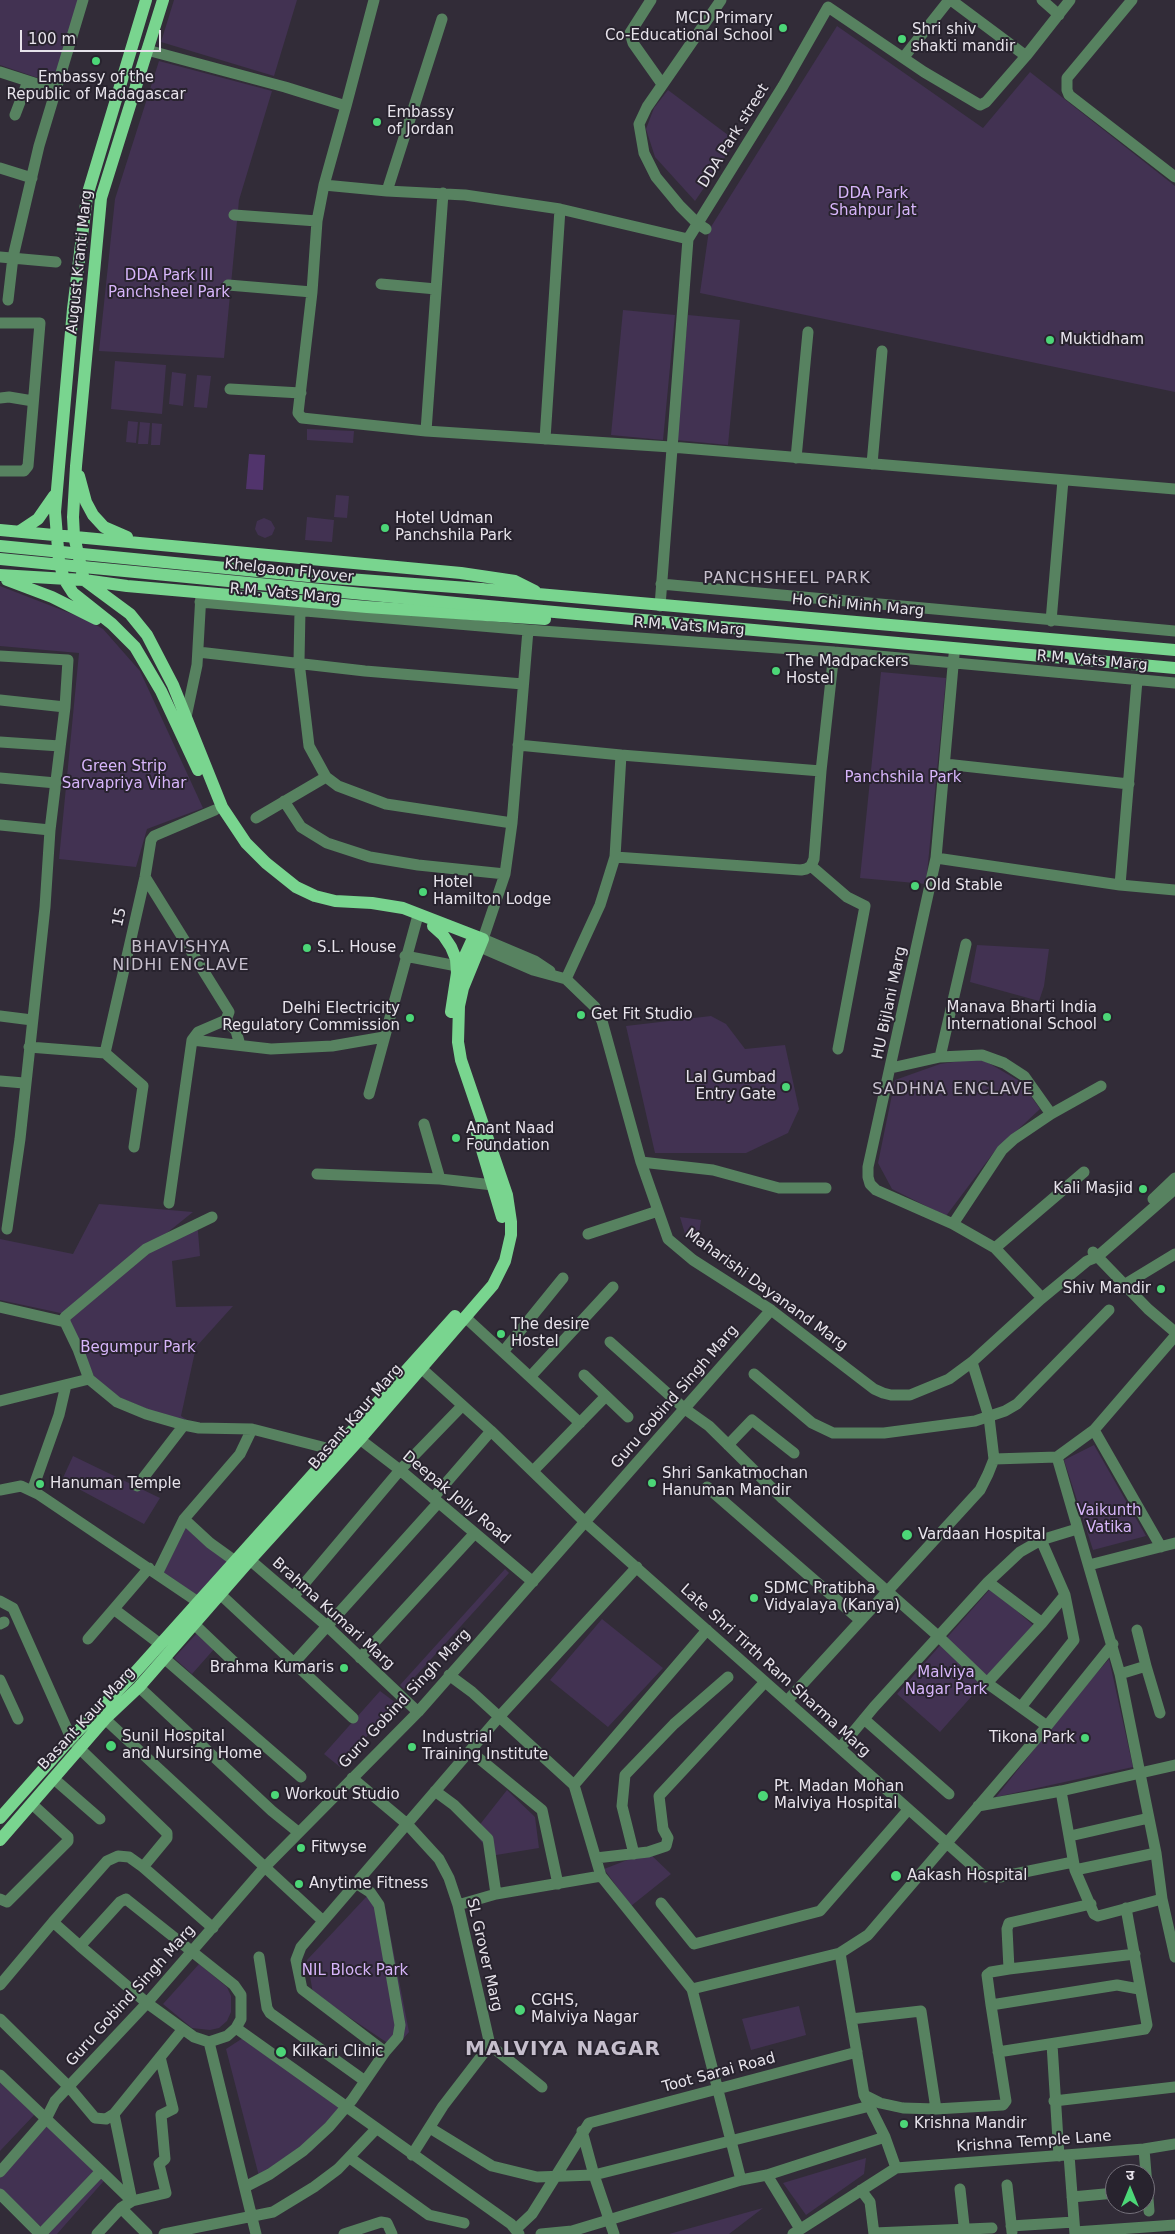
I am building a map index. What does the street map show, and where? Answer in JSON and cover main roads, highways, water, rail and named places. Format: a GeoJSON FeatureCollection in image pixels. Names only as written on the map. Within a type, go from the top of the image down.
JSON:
{"type":"FeatureCollection","features":[{"type":"Feature","properties":{"kind":"main road","name":"August Kranti Marg"},"geometry":{"type":"LineString","coordinates":[[64,579],[59,561],[55,512],[56,492],[73,309],[87,196],[146,0]]}},
{"type":"Feature","properties":{"kind":"main road","name":"August Kranti Marg"},"geometry":{"type":"LineString","coordinates":[[84,580],[74,536],[76,466],[101,198],[163,0]]}},
{"type":"Feature","properties":{"kind":"main road"},"geometry":{"type":"LineString","coordinates":[[76,466],[86,502],[99,522],[112,531],[147,544]]}},
{"type":"Feature","properties":{"kind":"main road"},"geometry":{"type":"LineString","coordinates":[[20,531],[38,519],[56,492]]}},
{"type":"Feature","properties":{"kind":"main road"},"geometry":{"type":"LineString","coordinates":[[0,530],[461,573],[515,581],[539,594]]}},
{"type":"Feature","properties":{"kind":"main road","name":"Khelgaon Flyover"},"geometry":{"type":"LineString","coordinates":[[0,546],[308,576],[539,594]]}},
{"type":"Feature","properties":{"kind":"main road"},"geometry":{"type":"LineString","coordinates":[[196,548],[188,548],[180,553],[175,559],[172,568],[173,576],[178,584],[198,595]]}},
{"type":"Feature","properties":{"kind":"main road","name":"Khelgaon Flyover"},"geometry":{"type":"LineString","coordinates":[[0,559],[574,614]]}},
{"type":"Feature","properties":{"kind":"main road"},"geometry":{"type":"LineString","coordinates":[[0,576],[84,580],[198,595],[476,616],[546,620],[574,614],[1175,668]]}},
{"type":"Feature","properties":{"kind":"main road"},"geometry":{"type":"LineString","coordinates":[[0,576],[89,614],[126,638]]}},
{"type":"Feature","properties":{"kind":"main road"},"geometry":{"type":"LineString","coordinates":[[64,579],[73,592],[112,624],[135,647],[147,665],[203,774],[218,808]]}},
{"type":"Feature","properties":{"kind":"main road"},"geometry":{"type":"LineString","coordinates":[[84,580],[130,614],[147,635],[173,685],[186,717],[203,774]]}},
{"type":"Feature","properties":{"kind":"main road","name":"Ho Chi Minh Marg"},"geometry":{"type":"LineString","coordinates":[[539,594],[1175,650]]}},
{"type":"Feature","properties":{"kind":"main road","name":"Maharishi Dayanand Marg"},"geometry":{"type":"LineString","coordinates":[[218,808],[231,836],[250,859],[300,897],[327,906],[382,910],[417,919],[477,941]]}},
{"type":"Feature","properties":{"kind":"main road","name":"Maharishi Dayanand Marg"},"geometry":{"type":"LineString","coordinates":[[218,808],[255,854],[306,892],[336,902],[372,903],[403,908],[477,941]]}},
{"type":"Feature","properties":{"kind":"main road"},"geometry":{"type":"LineString","coordinates":[[433,926],[447,941],[461,970]]}},
{"type":"Feature","properties":{"kind":"main road","name":"Basant Kaur Marg"},"geometry":{"type":"LineString","coordinates":[[0,1840],[53,1778],[75,1743],[105,1719],[139,1687],[250,1560],[485,1282],[492,1271],[501,1247],[503,1228],[501,1209],[455,1061],[451,1017],[461,970],[477,941]]}},
{"type":"Feature","properties":{"kind":"main road","name":"Basant Kaur Marg"},"geometry":{"type":"LineString","coordinates":[[354,1435],[421,1368],[493,1285],[500,1274],[509,1248],[511,1222],[507,1196],[461,1060],[458,1042],[461,970]]}},
{"type":"Feature","properties":{"kind":"main road","name":"Basant Kaur Marg"},"geometry":{"type":"LineString","coordinates":[[0,1818],[75,1743],[198,1602],[338,1454]]}},
{"type":"Feature","properties":{"kind":"place","name":"MCD Primary Co-Educational School"},"geometry":{"type":"Point","coordinates":[783,28]}},
{"type":"Feature","properties":{"kind":"place","name":"Shri shiv shakti mandir"},"geometry":{"type":"Point","coordinates":[902,39]}},
{"type":"Feature","properties":{"kind":"place","name":"Embassy of the Republic of Madagascar"},"geometry":{"type":"Point","coordinates":[96,61]}},
{"type":"Feature","properties":{"kind":"place","name":"Embassy of Jordan"},"geometry":{"type":"Point","coordinates":[377,122]}},
{"type":"Feature","properties":{"kind":"place","name":"Muktidham"},"geometry":{"type":"Point","coordinates":[1050,340]}},
{"type":"Feature","properties":{"kind":"place","name":"Hotel Udman Panchshila Park"},"geometry":{"type":"Point","coordinates":[385,528]}},
{"type":"Feature","properties":{"kind":"place","name":"The Madpackers Hostel"},"geometry":{"type":"Point","coordinates":[776,671]}},
{"type":"Feature","properties":{"kind":"place","name":"Old Stable"},"geometry":{"type":"Point","coordinates":[915,886]}},
{"type":"Feature","properties":{"kind":"place","name":"Hotel Hamilton Lodge"},"geometry":{"type":"Point","coordinates":[423,892]}},
{"type":"Feature","properties":{"kind":"place","name":"S.L. House"},"geometry":{"type":"Point","coordinates":[307,948]}},
{"type":"Feature","properties":{"kind":"place","name":"Get Fit Studio"},"geometry":{"type":"Point","coordinates":[581,1015]}},
{"type":"Feature","properties":{"kind":"place","name":"Manava Bharti India International School"},"geometry":{"type":"Point","coordinates":[1107,1017]}},
{"type":"Feature","properties":{"kind":"place","name":"Delhi Electricity Regulatory Commission"},"geometry":{"type":"Point","coordinates":[410,1018]}},
{"type":"Feature","properties":{"kind":"place","name":"Lal Gumbad Entry Gate"},"geometry":{"type":"Point","coordinates":[786,1087]}},
{"type":"Feature","properties":{"kind":"place","name":"Anant Naad Foundation"},"geometry":{"type":"Point","coordinates":[456,1138]}},
{"type":"Feature","properties":{"kind":"place","name":"Kali Masjid"},"geometry":{"type":"Point","coordinates":[1143,1189]}},
{"type":"Feature","properties":{"kind":"place","name":"Shiv Mandir"},"geometry":{"type":"Point","coordinates":[1161,1289]}},
{"type":"Feature","properties":{"kind":"place","name":"The desire Hostel"},"geometry":{"type":"Point","coordinates":[501,1334]}},
{"type":"Feature","properties":{"kind":"place","name":"Shri Sankatmochan Hanuman Mandir"},"geometry":{"type":"Point","coordinates":[652,1483]}},
{"type":"Feature","properties":{"kind":"place","name":"Hanuman Temple"},"geometry":{"type":"Point","coordinates":[40,1484]}},
{"type":"Feature","properties":{"kind":"place","name":"Vardaan Hospital"},"geometry":{"type":"Point","coordinates":[907,1535]}},
{"type":"Feature","properties":{"kind":"place","name":"SDMC Pratibha Vidyalaya (Kanya)"},"geometry":{"type":"Point","coordinates":[754,1598]}},
{"type":"Feature","properties":{"kind":"place","name":"Brahma Kumaris"},"geometry":{"type":"Point","coordinates":[344,1668]}},
{"type":"Feature","properties":{"kind":"place","name":"Tikona Park"},"geometry":{"type":"Point","coordinates":[1085,1738]}},
{"type":"Feature","properties":{"kind":"place","name":"Sunil Hospital and Nursing Home"},"geometry":{"type":"Point","coordinates":[111,1746]}},
{"type":"Feature","properties":{"kind":"place","name":"Industrial Training Institute"},"geometry":{"type":"Point","coordinates":[412,1747]}},
{"type":"Feature","properties":{"kind":"place","name":"Workout Studio"},"geometry":{"type":"Point","coordinates":[275,1795]}},
{"type":"Feature","properties":{"kind":"place","name":"Pt. Madan Mohan Malviya Hospital"},"geometry":{"type":"Point","coordinates":[763,1796]}},
{"type":"Feature","properties":{"kind":"place","name":"Fitwyse"},"geometry":{"type":"Point","coordinates":[301,1848]}},
{"type":"Feature","properties":{"kind":"place","name":"Aakash Hospital"},"geometry":{"type":"Point","coordinates":[896,1876]}},
{"type":"Feature","properties":{"kind":"place","name":"Anytime Fitness"},"geometry":{"type":"Point","coordinates":[299,1884]}},
{"type":"Feature","properties":{"kind":"place","name":"CGHS, Malviya Nagar"},"geometry":{"type":"Point","coordinates":[520,2010]}},
{"type":"Feature","properties":{"kind":"place","name":"Kilkari Clinic"},"geometry":{"type":"Point","coordinates":[281,2052]}},
{"type":"Feature","properties":{"kind":"place","name":"Krishna Mandir"},"geometry":{"type":"Point","coordinates":[904,2124]}},
{"type":"Feature","properties":{"kind":"district","name":"PANCHSHEEL PARK"},"geometry":{"type":"Point","coordinates":[787,579]}},
{"type":"Feature","properties":{"kind":"district","name":"BHAVISHYA NIDHI ENCLAVE"},"geometry":{"type":"Point","coordinates":[181,957]}},
{"type":"Feature","properties":{"kind":"district","name":"SADHNA ENCLAVE"},"geometry":{"type":"Point","coordinates":[953,1090]}},
{"type":"Feature","properties":{"kind":"district","name":"MALVIYA NAGAR"},"geometry":{"type":"Point","coordinates":[563,2050]}},
{"type":"Feature","properties":{"kind":"park label","name":"DDA Park Shahpur Jat"},"geometry":{"type":"Point","coordinates":[873,202]}},
{"type":"Feature","properties":{"kind":"park label","name":"DDA Park III Panchsheel Park"},"geometry":{"type":"Point","coordinates":[169,284]}},
{"type":"Feature","properties":{"kind":"park label","name":"Green Strip Sarvapriya Vihar"},"geometry":{"type":"Point","coordinates":[124,776]}},
{"type":"Feature","properties":{"kind":"park label","name":"Panchshila Park"},"geometry":{"type":"Point","coordinates":[903,778]}},
{"type":"Feature","properties":{"kind":"park label","name":"Begumpur Park"},"geometry":{"type":"Point","coordinates":[138,1348]}},
{"type":"Feature","properties":{"kind":"park label","name":"Vaikunth Vatika"},"geometry":{"type":"Point","coordinates":[1109,1520]}},
{"type":"Feature","properties":{"kind":"park label","name":"Malviya Nagar Park"},"geometry":{"type":"Point","coordinates":[946,1682]}},
{"type":"Feature","properties":{"kind":"park label","name":"NIL Block Park"},"geometry":{"type":"Point","coordinates":[355,1971]}}]}
